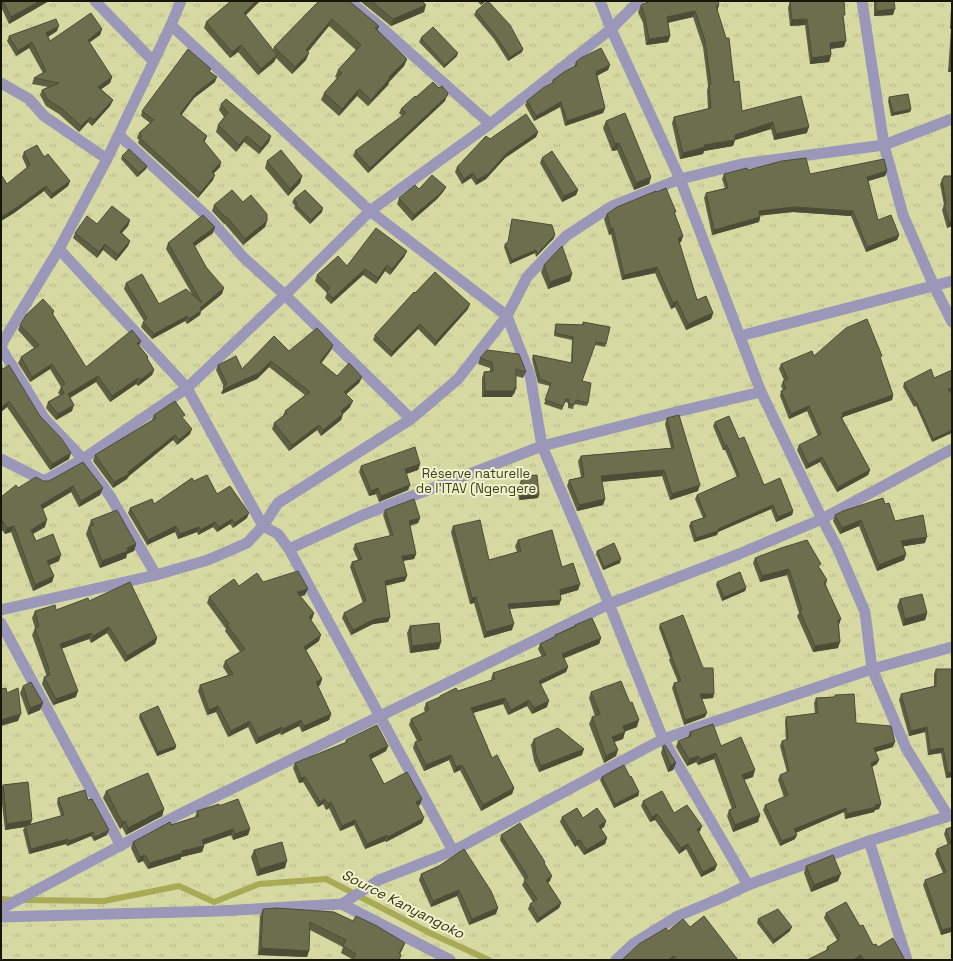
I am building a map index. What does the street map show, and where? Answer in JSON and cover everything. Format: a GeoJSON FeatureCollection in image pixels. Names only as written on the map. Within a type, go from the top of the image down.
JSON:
{"type":"FeatureCollection","features":[{"type":"Feature","properties":{"kind":"street"},"geometry":{"type":"LineString","coordinates":[[96,1],[153,61]]}},
{"type":"Feature","properties":{"kind":"street"},"geometry":{"type":"LineString","coordinates":[[156,575],[110,496],[83,459],[44,418],[1,346],[59,249],[107,159],[181,1]]}},
{"type":"Feature","properties":{"kind":"street"},"geometry":{"type":"LineString","coordinates":[[348,1],[382,28],[490,124]]}},
{"type":"Feature","properties":{"kind":"street"},"geometry":{"type":"LineString","coordinates":[[600,1],[611,29],[680,179],[761,392],[822,519],[837,546],[865,612],[872,669],[906,748],[950,816],[869,841],[748,885],[678,916],[633,944],[616,960]]}},
{"type":"Feature","properties":{"kind":"street"},"geometry":{"type":"LineString","coordinates":[[1,459],[44,480],[83,459],[187,388],[285,295],[370,210],[490,124],[611,29],[639,1]]}},
{"type":"Feature","properties":{"kind":"street"},"geometry":{"type":"LineString","coordinates":[[862,1],[884,145],[903,214],[934,286],[952,322]]}},
{"type":"Feature","properties":{"kind":"street"},"geometry":{"type":"LineString","coordinates":[[171,25],[370,210],[506,316],[530,375],[542,446],[609,604],[663,739],[748,885]]}},
{"type":"Feature","properties":{"kind":"street"},"geometry":{"type":"LineString","coordinates":[[1,83],[29,99],[44,116],[107,159]]}},
{"type":"Feature","properties":{"kind":"street"},"geometry":{"type":"LineString","coordinates":[[1,610],[156,575],[208,560],[247,543],[263,526],[278,503],[411,420],[458,379],[506,316],[527,277],[566,236],[612,206],[680,179],[742,164],[884,145],[952,119]]}},
{"type":"Feature","properties":{"kind":"street"},"geometry":{"type":"LineString","coordinates":[[119,135],[209,218],[244,258],[285,295],[411,420]]}},
{"type":"Feature","properties":{"kind":"street"},"geometry":{"type":"LineString","coordinates":[[59,249],[187,388],[263,526],[278,534],[289,549],[453,851]]}},
{"type":"Feature","properties":{"kind":"street"},"geometry":{"type":"LineString","coordinates":[[740,336],[952,281]]}},
{"type":"Feature","properties":{"kind":"street"},"geometry":{"type":"LineString","coordinates":[[289,549],[363,514],[542,446],[761,392]]}},
{"type":"Feature","properties":{"kind":"street"},"geometry":{"type":"LineString","coordinates":[[1,909],[180,814],[609,604],[739,554],[822,519],[952,448]]}},
{"type":"Feature","properties":{"kind":"street"},"geometry":{"type":"LineString","coordinates":[[1,623],[121,846]]}},
{"type":"Feature","properties":{"kind":"street"},"geometry":{"type":"LineString","coordinates":[[1,916],[219,911],[342,904],[379,880],[453,851],[663,739],[872,669],[952,647]]}},
{"type":"Feature","properties":{"kind":"street"},"geometry":{"type":"LineString","coordinates":[[869,841],[907,960]]}},
{"type":"Feature","properties":{"kind":"street"},"geometry":{"type":"LineString","coordinates":[[342,904],[450,960]]}},
{"type":"Feature","properties":{"kind":"green space","name":"Réserve naturelle de l'ITAV (Ngengere"},"geometry":{"type":"Polygon","coordinates":[[[1,1],[952,1],[952,960],[1,960],[1,1]]]}},
{"type":"Feature","properties":{"kind":"building"},"geometry":{"type":"Polygon","coordinates":[[[3,1],[40,1],[11,17],[3,1]]]}},
{"type":"Feature","properties":{"kind":"building"},"geometry":{"type":"Polygon","coordinates":[[[231,1],[256,1],[244,13],[277,55],[261,69],[241,45],[232,52],[206,22],[231,1]]]}},
{"type":"Feature","properties":{"kind":"building"},"geometry":{"type":"Polygon","coordinates":[[[319,1],[349,1],[379,26],[375,28],[407,59],[389,77],[390,78],[371,100],[359,89],[342,109],[324,93],[342,73],[338,70],[361,45],[332,19],[306,50],[309,53],[295,67],[274,47],[319,1]]]}},
{"type":"Feature","properties":{"kind":"building"},"geometry":{"type":"Polygon","coordinates":[[[371,1],[422,1],[426,5],[393,19],[371,1]]]}},
{"type":"Feature","properties":{"kind":"building"},"geometry":{"type":"Polygon","coordinates":[[[488,1],[510,25],[523,49],[510,57],[476,11],[488,1]]]}},
{"type":"Feature","properties":{"kind":"building"},"geometry":{"type":"Polygon","coordinates":[[[650,1],[718,1],[719,5],[716,6],[726,38],[729,38],[734,82],[739,81],[742,111],[801,96],[809,127],[776,134],[773,122],[735,135],[735,140],[704,145],[705,147],[683,153],[674,117],[711,108],[709,84],[711,84],[705,41],[695,11],[667,17],[670,36],[649,39],[641,5],[650,1]]]}},
{"type":"Feature","properties":{"kind":"building"},"geometry":{"type":"Polygon","coordinates":[[[790,1],[844,1],[845,15],[843,15],[846,41],[830,43],[831,55],[812,58],[807,19],[792,20],[790,1]]]}},
{"type":"Feature","properties":{"kind":"building"},"geometry":{"type":"Polygon","coordinates":[[[876,1],[894,1],[895,9],[876,11],[876,1]]]}},
{"type":"Feature","properties":{"kind":"building"},"geometry":{"type":"Polygon","coordinates":[[[91,13],[102,29],[88,40],[112,77],[98,87],[113,100],[94,120],[90,117],[81,126],[61,108],[48,100],[42,90],[59,83],[34,78],[46,71],[32,42],[18,51],[9,36],[56,19],[59,26],[46,33],[50,41],[91,13]]]}},
{"type":"Feature","properties":{"kind":"building"},"geometry":{"type":"Polygon","coordinates":[[[433,27],[458,53],[445,65],[421,38],[433,27]]]}},
{"type":"Feature","properties":{"kind":"building"},"geometry":{"type":"Polygon","coordinates":[[[952,37],[952,66],[950,67],[952,37]]]}},
{"type":"Feature","properties":{"kind":"building"},"geometry":{"type":"Polygon","coordinates":[[[601,48],[610,65],[596,72],[605,108],[567,121],[561,102],[536,116],[527,101],[543,88],[554,82],[553,80],[564,72],[577,65],[576,62],[581,58],[601,48]]]}},
{"type":"Feature","properties":{"kind":"building"},"geometry":{"type":"Polygon","coordinates":[[[188,49],[211,69],[209,71],[217,77],[196,93],[180,114],[207,136],[203,140],[221,162],[212,172],[215,175],[200,193],[140,138],[142,136],[139,133],[154,120],[142,111],[188,49]]]}},
{"type":"Feature","properties":{"kind":"building"},"geometry":{"type":"Polygon","coordinates":[[[433,82],[439,88],[442,86],[448,93],[447,96],[370,168],[355,151],[406,113],[401,109],[433,82]]]}},
{"type":"Feature","properties":{"kind":"building"},"geometry":{"type":"Polygon","coordinates":[[[908,94],[911,109],[893,113],[889,97],[908,94]]]}},
{"type":"Feature","properties":{"kind":"building"},"geometry":{"type":"Polygon","coordinates":[[[226,99],[271,136],[261,148],[247,136],[239,145],[218,125],[228,113],[221,104],[226,99]]]}},
{"type":"Feature","properties":{"kind":"building"},"geometry":{"type":"Polygon","coordinates":[[[625,113],[651,177],[636,183],[619,143],[615,144],[606,121],[625,113]]]}},
{"type":"Feature","properties":{"kind":"building"},"geometry":{"type":"Polygon","coordinates":[[[526,114],[538,132],[507,153],[488,174],[477,180],[473,173],[464,179],[457,167],[486,136],[490,139],[526,114]]]}},
{"type":"Feature","properties":{"kind":"building"},"geometry":{"type":"Polygon","coordinates":[[[37,145],[44,157],[48,154],[70,181],[52,194],[46,186],[1,217],[1,177],[2,176],[7,184],[30,165],[24,152],[37,145]]]}},
{"type":"Feature","properties":{"kind":"building"},"geometry":{"type":"Polygon","coordinates":[[[129,149],[147,166],[139,173],[122,156],[129,149]]]}},
{"type":"Feature","properties":{"kind":"building"},"geometry":{"type":"Polygon","coordinates":[[[281,150],[302,176],[290,189],[267,161],[281,150]]]}},
{"type":"Feature","properties":{"kind":"building"},"geometry":{"type":"Polygon","coordinates":[[[552,151],[578,190],[564,196],[542,158],[552,151]]]}},
{"type":"Feature","properties":{"kind":"building"},"geometry":{"type":"Polygon","coordinates":[[[806,158],[810,174],[884,159],[887,171],[867,177],[878,220],[891,215],[899,235],[867,247],[853,211],[795,207],[759,211],[760,217],[714,230],[706,193],[728,188],[724,174],[747,168],[748,170],[782,161],[806,158]]]}},
{"type":"Feature","properties":{"kind":"building"},"geometry":{"type":"Polygon","coordinates":[[[432,175],[446,187],[440,194],[414,215],[399,198],[415,185],[419,189],[432,175]]]}},
{"type":"Feature","properties":{"kind":"building"},"geometry":{"type":"Polygon","coordinates":[[[944,176],[952,176],[952,222],[949,222],[944,205],[946,204],[942,179],[944,176]]]}},
{"type":"Feature","properties":{"kind":"building"},"geometry":{"type":"Polygon","coordinates":[[[666,188],[676,212],[674,212],[683,236],[678,238],[697,300],[706,296],[713,313],[688,324],[677,301],[673,303],[657,267],[624,275],[613,228],[611,229],[607,214],[617,207],[666,188]]]}},
{"type":"Feature","properties":{"kind":"building"},"geometry":{"type":"Polygon","coordinates":[[[232,190],[243,202],[251,195],[267,214],[267,221],[245,239],[227,217],[226,218],[214,205],[232,190]]]}},
{"type":"Feature","properties":{"kind":"building"},"geometry":{"type":"Polygon","coordinates":[[[305,190],[323,208],[311,220],[296,205],[297,203],[294,199],[305,190]]]}},
{"type":"Feature","properties":{"kind":"building"},"geometry":{"type":"Polygon","coordinates":[[[112,206],[130,220],[120,232],[130,241],[118,255],[105,244],[99,252],[75,233],[87,216],[97,224],[112,206]]]}},
{"type":"Feature","properties":{"kind":"building"},"geometry":{"type":"Polygon","coordinates":[[[203,215],[215,227],[193,243],[206,267],[224,288],[200,308],[202,310],[189,319],[187,316],[154,334],[143,322],[147,318],[126,283],[142,274],[159,304],[186,289],[202,303],[168,243],[203,215]]]}},
{"type":"Feature","properties":{"kind":"building"},"geometry":{"type":"Polygon","coordinates":[[[512,219],[552,225],[555,235],[537,254],[536,250],[512,260],[505,244],[508,242],[512,219]]]}},
{"type":"Feature","properties":{"kind":"building"},"geometry":{"type":"Polygon","coordinates":[[[376,228],[407,251],[392,269],[387,265],[378,278],[365,269],[333,298],[327,292],[330,288],[317,275],[338,256],[347,266],[376,228]]]}},
{"type":"Feature","properties":{"kind":"building"},"geometry":{"type":"Polygon","coordinates":[[[562,246],[572,274],[550,282],[544,265],[562,246]]]}},
{"type":"Feature","properties":{"kind":"building"},"geometry":{"type":"Polygon","coordinates":[[[435,272],[470,304],[436,341],[420,324],[392,352],[375,335],[414,292],[415,293],[435,272]]]}},
{"type":"Feature","properties":{"kind":"building"},"geometry":{"type":"Polygon","coordinates":[[[43,299],[54,311],[52,313],[86,367],[132,330],[141,341],[137,343],[148,357],[147,358],[154,370],[140,380],[138,378],[112,396],[98,376],[68,394],[74,405],[58,414],[48,402],[64,393],[61,387],[65,384],[52,364],[32,377],[21,357],[39,345],[20,325],[26,315],[43,299]]]}},
{"type":"Feature","properties":{"kind":"building"},"geometry":{"type":"Polygon","coordinates":[[[867,319],[882,356],[880,357],[893,395],[842,413],[843,416],[841,417],[870,470],[838,487],[822,457],[808,464],[799,445],[821,434],[809,406],[791,414],[781,391],[786,389],[783,381],[788,379],[781,364],[812,351],[814,356],[846,328],[867,319]]]}},
{"type":"Feature","properties":{"kind":"building"},"geometry":{"type":"Polygon","coordinates":[[[583,322],[610,327],[606,344],[596,342],[582,381],[591,383],[588,403],[576,400],[574,405],[569,404],[569,399],[566,399],[563,406],[545,400],[551,383],[540,379],[533,355],[572,363],[573,337],[555,333],[556,324],[584,325],[583,322]]]}},
{"type":"Feature","properties":{"kind":"building"},"geometry":{"type":"Polygon","coordinates":[[[317,328],[333,345],[320,362],[337,376],[349,363],[362,377],[344,392],[353,401],[341,411],[343,414],[323,430],[319,425],[292,445],[274,423],[287,413],[285,411],[310,392],[271,361],[259,373],[224,389],[223,387],[227,384],[218,365],[236,356],[242,369],[274,336],[289,351],[317,328]]]}},
{"type":"Feature","properties":{"kind":"building"},"geometry":{"type":"Polygon","coordinates":[[[487,350],[519,354],[526,372],[516,369],[516,389],[514,388],[514,391],[485,391],[484,372],[493,371],[492,362],[480,358],[487,350]]]}},
{"type":"Feature","properties":{"kind":"building"},"geometry":{"type":"Polygon","coordinates":[[[9,365],[40,416],[61,438],[71,453],[52,464],[9,401],[1,408],[1,366],[3,369],[9,365]]]}},
{"type":"Feature","properties":{"kind":"building"},"geometry":{"type":"Polygon","coordinates":[[[931,369],[934,378],[952,370],[952,388],[948,389],[952,395],[952,430],[933,439],[917,403],[904,383],[931,369]]]}},
{"type":"Feature","properties":{"kind":"building"},"geometry":{"type":"Polygon","coordinates":[[[175,401],[185,415],[182,417],[192,429],[179,440],[175,435],[128,472],[129,474],[114,482],[95,455],[156,418],[154,415],[175,401]]]}},
{"type":"Feature","properties":{"kind":"building"},"geometry":{"type":"Polygon","coordinates":[[[679,415],[700,485],[672,494],[664,470],[601,476],[605,499],[579,505],[569,480],[584,477],[581,456],[674,448],[667,418],[679,415]]]}},
{"type":"Feature","properties":{"kind":"building"},"geometry":{"type":"Polygon","coordinates":[[[729,416],[739,439],[744,437],[764,485],[780,478],[793,511],[778,517],[773,505],[718,529],[718,531],[696,538],[691,522],[706,517],[697,495],[739,476],[727,445],[725,446],[715,422],[729,416]]]}},
{"type":"Feature","properties":{"kind":"building"},"geometry":{"type":"Polygon","coordinates":[[[415,447],[420,464],[405,469],[410,485],[381,496],[378,488],[371,491],[361,466],[415,447]]]}},
{"type":"Feature","properties":{"kind":"building"},"geometry":{"type":"Polygon","coordinates":[[[83,462],[103,488],[81,501],[73,486],[41,505],[47,520],[31,530],[36,541],[53,534],[61,555],[47,561],[54,576],[35,585],[14,526],[7,528],[1,519],[1,497],[16,485],[18,488],[36,477],[43,481],[49,481],[83,462]]]}},
{"type":"Feature","properties":{"kind":"building"},"geometry":{"type":"Polygon","coordinates":[[[207,475],[217,494],[230,486],[249,513],[235,523],[232,519],[219,527],[215,522],[200,530],[199,527],[180,534],[176,526],[148,540],[130,508],[152,499],[154,504],[192,478],[194,481],[207,475]]]}},
{"type":"Feature","properties":{"kind":"building"},"geometry":{"type":"Polygon","coordinates":[[[537,475],[539,495],[520,496],[519,487],[523,476],[537,475]]]}},
{"type":"Feature","properties":{"kind":"building"},"geometry":{"type":"Polygon","coordinates":[[[883,498],[885,504],[889,503],[895,521],[923,515],[927,537],[901,541],[906,554],[879,565],[861,520],[842,528],[835,515],[883,498]]]}},
{"type":"Feature","properties":{"kind":"building"},"geometry":{"type":"Polygon","coordinates":[[[414,499],[420,518],[409,521],[416,554],[402,556],[407,576],[385,581],[390,617],[375,619],[353,630],[344,613],[366,601],[352,562],[362,559],[355,544],[393,535],[385,510],[414,499]]]}},
{"type":"Feature","properties":{"kind":"building"},"geometry":{"type":"Polygon","coordinates":[[[117,510],[136,544],[127,548],[128,551],[102,561],[89,527],[94,525],[91,520],[117,510]]]}},
{"type":"Feature","properties":{"kind":"building"},"geometry":{"type":"Polygon","coordinates":[[[480,520],[489,560],[521,551],[518,540],[552,530],[562,567],[573,563],[580,584],[560,590],[561,600],[508,604],[514,624],[486,632],[476,597],[472,598],[453,526],[480,520]]]}},
{"type":"Feature","properties":{"kind":"building"},"geometry":{"type":"Polygon","coordinates":[[[807,540],[821,564],[818,566],[827,580],[824,582],[841,619],[838,620],[840,642],[815,646],[800,611],[802,610],[789,569],[762,576],[755,558],[807,540]]]}},
{"type":"Feature","properties":{"kind":"building"},"geometry":{"type":"Polygon","coordinates":[[[614,543],[621,559],[604,567],[597,551],[614,543]]]}},
{"type":"Feature","properties":{"kind":"building"},"geometry":{"type":"Polygon","coordinates":[[[298,571],[308,589],[297,592],[314,613],[309,617],[321,635],[304,647],[322,679],[316,682],[331,714],[304,726],[301,720],[283,729],[282,727],[258,738],[250,721],[231,731],[218,706],[209,710],[200,685],[233,674],[225,661],[245,649],[209,597],[234,579],[239,586],[257,573],[263,582],[298,571]]]}},
{"type":"Feature","properties":{"kind":"building"},"geometry":{"type":"Polygon","coordinates":[[[740,572],[746,588],[724,597],[717,582],[740,572]]]}},
{"type":"Feature","properties":{"kind":"building"},"geometry":{"type":"Polygon","coordinates":[[[130,582],[157,638],[127,656],[109,627],[93,636],[91,633],[60,644],[78,691],[56,699],[44,677],[50,675],[35,628],[39,627],[35,611],[55,605],[56,610],[88,598],[89,601],[130,582]]]}},
{"type":"Feature","properties":{"kind":"building"},"geometry":{"type":"Polygon","coordinates":[[[922,594],[927,613],[905,619],[900,599],[922,594]]]}},
{"type":"Feature","properties":{"kind":"building"},"geometry":{"type":"Polygon","coordinates":[[[683,615],[703,668],[713,668],[714,694],[700,694],[707,713],[685,720],[674,683],[681,681],[660,624],[683,615]]]}},
{"type":"Feature","properties":{"kind":"building"},"geometry":{"type":"Polygon","coordinates":[[[592,618],[601,638],[562,654],[568,667],[539,681],[549,701],[534,708],[529,700],[511,710],[505,698],[471,708],[492,758],[497,755],[514,788],[483,805],[462,765],[456,767],[451,755],[426,765],[415,742],[422,740],[411,719],[429,710],[426,703],[456,688],[458,691],[495,679],[493,673],[546,655],[540,644],[556,636],[555,635],[576,626],[575,625],[592,618]]]}},
{"type":"Feature","properties":{"kind":"building"},"geometry":{"type":"Polygon","coordinates":[[[439,623],[441,642],[412,646],[410,626],[439,623]]]}},
{"type":"Feature","properties":{"kind":"building"},"geometry":{"type":"Polygon","coordinates":[[[936,669],[952,669],[952,772],[948,773],[943,748],[930,750],[927,727],[911,731],[901,694],[936,686],[936,669]]]}},
{"type":"Feature","properties":{"kind":"building"},"geometry":{"type":"Polygon","coordinates":[[[621,681],[639,720],[623,726],[625,732],[612,737],[618,750],[606,756],[592,717],[600,714],[591,692],[621,681]]]}},
{"type":"Feature","properties":{"kind":"building"},"geometry":{"type":"Polygon","coordinates":[[[31,682],[43,703],[30,708],[23,686],[31,682]]]}},
{"type":"Feature","properties":{"kind":"building"},"geometry":{"type":"Polygon","coordinates":[[[6,688],[7,693],[18,688],[21,714],[1,720],[1,689],[6,688]]]}},
{"type":"Feature","properties":{"kind":"building"},"geometry":{"type":"Polygon","coordinates":[[[854,694],[856,723],[891,726],[895,742],[874,748],[879,760],[871,763],[881,804],[875,805],[876,807],[847,814],[846,808],[794,829],[797,835],[782,841],[765,805],[788,795],[780,775],[789,771],[782,741],[788,739],[786,717],[818,713],[816,698],[854,694]]]}},
{"type":"Feature","properties":{"kind":"building"},"geometry":{"type":"Polygon","coordinates":[[[158,706],[176,746],[158,752],[140,714],[158,706]]]}},
{"type":"Feature","properties":{"kind":"building"},"geometry":{"type":"Polygon","coordinates":[[[713,724],[721,746],[741,737],[755,770],[742,775],[760,815],[735,825],[729,810],[736,807],[716,753],[700,759],[699,756],[689,759],[678,741],[691,736],[690,732],[713,724]]]}},
{"type":"Feature","properties":{"kind":"building"},"geometry":{"type":"Polygon","coordinates":[[[377,725],[388,746],[369,755],[384,784],[407,772],[422,799],[416,802],[424,818],[388,837],[387,835],[367,844],[355,820],[342,826],[331,802],[328,804],[325,799],[320,802],[305,777],[301,778],[295,763],[347,742],[346,740],[377,725]]]}},
{"type":"Feature","properties":{"kind":"building"},"geometry":{"type":"Polygon","coordinates":[[[558,728],[584,749],[541,766],[536,755],[534,739],[558,728]]]}},
{"type":"Feature","properties":{"kind":"building"},"geometry":{"type":"Polygon","coordinates":[[[665,745],[676,763],[670,765],[663,746],[665,745]]]}},
{"type":"Feature","properties":{"kind":"building"},"geometry":{"type":"Polygon","coordinates":[[[624,765],[639,792],[615,804],[602,777],[624,765]]]}},
{"type":"Feature","properties":{"kind":"building"},"geometry":{"type":"Polygon","coordinates":[[[148,773],[164,809],[128,828],[125,821],[122,822],[106,791],[148,773]]]}},
{"type":"Feature","properties":{"kind":"building"},"geometry":{"type":"Polygon","coordinates":[[[28,782],[32,820],[7,824],[3,785],[28,782]]]}},
{"type":"Feature","properties":{"kind":"building"},"geometry":{"type":"Polygon","coordinates":[[[85,790],[88,800],[92,799],[109,830],[95,837],[93,832],[69,841],[68,839],[31,849],[25,826],[64,815],[58,798],[85,790]]]}},
{"type":"Feature","properties":{"kind":"building"},"geometry":{"type":"Polygon","coordinates":[[[662,791],[674,813],[687,805],[702,826],[697,829],[717,865],[703,872],[688,844],[681,848],[657,814],[652,817],[643,801],[662,791]]]}},
{"type":"Feature","properties":{"kind":"building"},"geometry":{"type":"Polygon","coordinates":[[[238,799],[250,829],[235,834],[233,829],[202,840],[204,846],[182,851],[183,853],[150,863],[145,855],[140,857],[133,842],[170,822],[171,825],[199,816],[197,811],[219,804],[219,806],[238,799]]]}},
{"type":"Feature","properties":{"kind":"building"},"geometry":{"type":"Polygon","coordinates":[[[577,808],[583,818],[597,808],[606,821],[599,826],[607,838],[586,850],[580,840],[577,841],[562,817],[577,808]]]}},
{"type":"Feature","properties":{"kind":"building"},"geometry":{"type":"Polygon","coordinates":[[[520,823],[545,862],[544,863],[552,876],[546,880],[561,903],[539,918],[530,904],[537,899],[524,880],[528,877],[501,835],[520,823]]]}},
{"type":"Feature","properties":{"kind":"building"},"geometry":{"type":"Polygon","coordinates":[[[952,827],[952,927],[942,930],[925,880],[946,872],[937,849],[951,843],[946,829],[952,827]]]}},
{"type":"Feature","properties":{"kind":"building"},"geometry":{"type":"Polygon","coordinates":[[[282,842],[287,861],[260,869],[254,850],[282,842]]]}},
{"type":"Feature","properties":{"kind":"building"},"geometry":{"type":"Polygon","coordinates":[[[464,849],[491,891],[498,908],[472,919],[459,890],[433,901],[421,874],[439,866],[464,849]]]}},
{"type":"Feature","properties":{"kind":"building"},"geometry":{"type":"Polygon","coordinates":[[[833,855],[841,874],[814,885],[806,866],[833,855]]]}},
{"type":"Feature","properties":{"kind":"building"},"geometry":{"type":"Polygon","coordinates":[[[846,902],[860,926],[863,925],[873,945],[876,944],[878,947],[893,938],[905,960],[864,960],[861,955],[853,960],[807,960],[829,949],[827,947],[839,940],[838,937],[840,936],[826,913],[846,902]]]}},
{"type":"Feature","properties":{"kind":"building"},"geometry":{"type":"Polygon","coordinates":[[[276,908],[334,912],[353,921],[356,916],[377,926],[405,943],[399,953],[401,955],[399,960],[352,960],[356,954],[343,946],[346,940],[310,922],[309,951],[261,948],[263,909],[276,908]]]}},
{"type":"Feature","properties":{"kind":"building"},"geometry":{"type":"Polygon","coordinates":[[[778,909],[792,927],[774,940],[758,919],[778,909]]]}},
{"type":"Feature","properties":{"kind":"building"},"geometry":{"type":"Polygon","coordinates":[[[704,916],[738,960],[677,960],[674,956],[668,960],[622,960],[639,944],[666,928],[668,931],[683,919],[690,927],[704,916]]]}},
{"type":"Feature","properties":{"kind":"waterway","name":"Source Kanyangoko"},"geometry":{"type":"LineString","coordinates":[[23,900],[104,901],[179,886],[214,902],[259,884],[326,879],[432,934],[489,960]]}},
{"type":"Feature","properties":{"kind":"waterway","name":"Source Kanyangoko"},"geometry":{"type":"LineString","coordinates":[[1,899],[13,900]]}}]}
